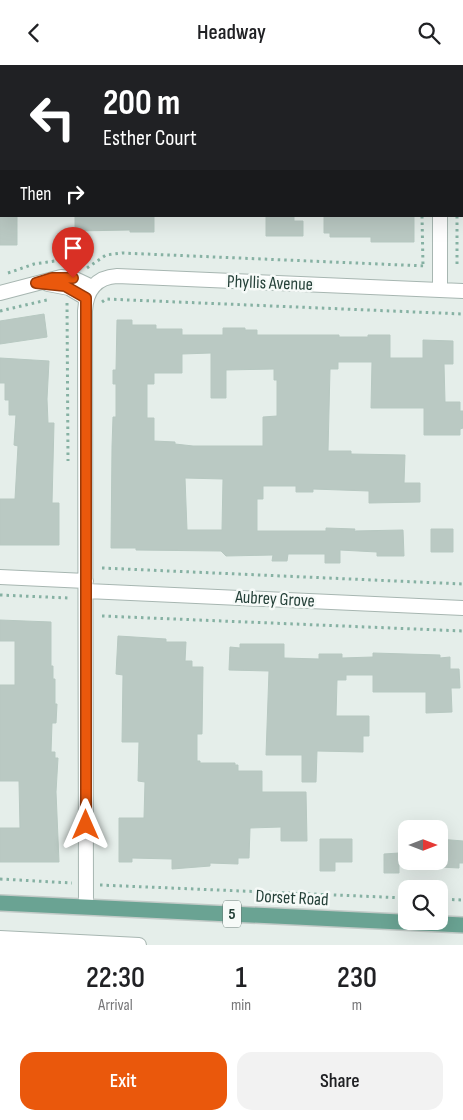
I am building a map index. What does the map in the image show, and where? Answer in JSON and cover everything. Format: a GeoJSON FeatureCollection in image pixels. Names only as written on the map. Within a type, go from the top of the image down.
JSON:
{"type":"FeatureCollection","features":[{"type":"Feature","properties":{"kind":"main road","name":"Dorset Road"},"geometry":{"type":"LineString","coordinates":[[0,903],[463,925]]}},
{"type":"Feature","properties":{"kind":"street"},"geometry":{"type":"LineString","coordinates":[[440,217],[440,290]]}},
{"type":"Feature","properties":{"kind":"street","name":"Phyllis Avenue"},"geometry":{"type":"LineString","coordinates":[[89,292],[105,279],[118,276],[463,291]]}},
{"type":"Feature","properties":{"kind":"street"},"geometry":{"type":"LineString","coordinates":[[0,293],[61,277],[73,278],[89,292],[86,586],[86,907]]}},
{"type":"Feature","properties":{"kind":"street","name":"Aubrey Grove"},"geometry":{"type":"LineString","coordinates":[[0,577],[86,586],[463,608]]}},
{"type":"Feature","properties":{"kind":"street"},"geometry":{"type":"LineString","coordinates":[[0,939],[139,945]]}},
{"type":"Feature","properties":{"kind":"path"},"geometry":{"type":"LineString","coordinates":[[83,271],[98,259],[122,253],[423,266],[422,217]]}},
{"type":"Feature","properties":{"kind":"path"},"geometry":{"type":"LineString","coordinates":[[458,217],[458,268],[463,269]]}},
{"type":"Feature","properties":{"kind":"path"},"geometry":{"type":"LineString","coordinates":[[61,299],[67,301]]}},
{"type":"Feature","properties":{"kind":"path"},"geometry":{"type":"LineString","coordinates":[[0,311],[29,303],[52,300]]}},
{"type":"Feature","properties":{"kind":"path"},"geometry":{"type":"LineString","coordinates":[[103,301],[463,314]]}},
{"type":"Feature","properties":{"kind":"path"},"geometry":{"type":"LineString","coordinates":[[102,568],[463,584]]}},
{"type":"Feature","properties":{"kind":"path"},"geometry":{"type":"LineString","coordinates":[[0,595],[68,597]]}},
{"type":"Feature","properties":{"kind":"path"},"geometry":{"type":"LineString","coordinates":[[102,616],[463,631]]}},
{"type":"Feature","properties":{"kind":"path"},"geometry":{"type":"LineString","coordinates":[[0,879],[70,883]]}},
{"type":"Feature","properties":{"kind":"path"},"geometry":{"type":"LineString","coordinates":[[103,885],[398,898]]}},
{"type":"Feature","properties":{"kind":"path"},"geometry":{"type":"LineString","coordinates":[[448,900],[463,901]]}},
{"type":"Feature","properties":{"kind":"building"},"geometry":{"type":"Polygon","coordinates":[[[0,217],[17,217],[17,245],[0,245],[0,217]]]}},
{"type":"Feature","properties":{"kind":"building"},"geometry":{"type":"Polygon","coordinates":[[[75,217],[154,217],[154,232],[130,232],[130,230],[75,231],[75,217]]]}},
{"type":"Feature","properties":{"kind":"building"},"geometry":{"type":"Polygon","coordinates":[[[266,217],[294,217],[294,221],[303,221],[303,236],[266,236],[266,217]]]}},
{"type":"Feature","properties":{"kind":"building"},"geometry":{"type":"Polygon","coordinates":[[[324,217],[414,217],[414,242],[371,242],[371,237],[330,237],[330,233],[324,233],[324,217]]]}},
{"type":"Feature","properties":{"kind":"building"},"geometry":{"type":"Polygon","coordinates":[[[44,314],[47,337],[0,344],[0,321],[44,314]]]}},
{"type":"Feature","properties":{"kind":"building"},"geometry":{"type":"Polygon","coordinates":[[[117,320],[132,320],[132,325],[156,325],[156,329],[182,329],[182,335],[223,335],[223,328],[245,328],[245,330],[257,330],[257,335],[368,337],[368,335],[390,335],[390,358],[423,358],[423,340],[453,341],[453,364],[444,364],[445,402],[460,402],[460,411],[463,411],[463,428],[460,429],[460,435],[424,435],[424,408],[371,408],[372,362],[338,362],[338,369],[330,369],[328,451],[351,451],[351,454],[405,455],[404,483],[420,483],[420,502],[369,503],[369,491],[313,489],[313,492],[296,492],[296,486],[263,486],[263,499],[257,499],[257,531],[326,531],[326,528],[355,529],[354,531],[403,530],[404,556],[377,556],[377,552],[340,550],[340,563],[325,563],[325,554],[288,554],[287,561],[272,561],[273,555],[226,556],[221,551],[111,548],[113,417],[116,417],[116,384],[113,384],[113,370],[116,370],[117,320]],[[211,353],[182,354],[182,373],[154,373],[154,384],[147,384],[147,418],[154,418],[154,441],[175,442],[175,444],[193,446],[263,446],[263,417],[277,416],[277,380],[274,380],[274,369],[226,370],[226,398],[211,398],[211,353]],[[185,478],[187,530],[222,530],[223,479],[185,478]]]}},
{"type":"Feature","properties":{"kind":"building"},"geometry":{"type":"Polygon","coordinates":[[[0,358],[49,361],[48,423],[54,423],[52,503],[59,503],[59,545],[0,545],[0,499],[15,499],[18,446],[14,445],[16,415],[9,415],[9,400],[5,400],[5,383],[0,383],[0,358]]]}},
{"type":"Feature","properties":{"kind":"building"},"geometry":{"type":"Polygon","coordinates":[[[431,529],[453,529],[453,552],[431,552],[431,529]]]}},
{"type":"Feature","properties":{"kind":"building"},"geometry":{"type":"Polygon","coordinates":[[[0,620],[51,622],[51,666],[53,666],[53,679],[55,679],[55,704],[57,704],[56,723],[52,723],[51,752],[55,752],[55,758],[58,758],[56,792],[59,862],[0,862],[0,828],[20,828],[19,781],[0,781],[0,685],[15,685],[15,641],[0,641],[0,620]]]}},
{"type":"Feature","properties":{"kind":"building"},"geometry":{"type":"Polygon","coordinates":[[[118,636],[166,639],[166,642],[186,642],[185,661],[192,661],[192,667],[203,667],[202,734],[197,734],[197,761],[200,761],[200,763],[235,763],[235,765],[238,765],[238,771],[262,771],[262,792],[306,792],[307,841],[281,841],[281,827],[250,828],[249,858],[238,858],[238,864],[210,863],[210,866],[172,869],[172,859],[132,858],[132,862],[119,862],[119,818],[144,818],[145,782],[138,781],[139,742],[122,742],[123,675],[116,674],[118,636]]]}},
{"type":"Feature","properties":{"kind":"building"},"geometry":{"type":"Polygon","coordinates":[[[240,644],[284,644],[284,658],[319,659],[319,654],[342,654],[342,658],[373,657],[373,653],[440,655],[440,658],[450,657],[450,669],[459,669],[460,688],[451,688],[452,712],[426,713],[426,692],[373,692],[373,675],[346,675],[346,680],[337,680],[336,716],[369,716],[369,736],[363,736],[363,752],[317,751],[316,782],[302,782],[302,755],[266,755],[269,671],[229,670],[230,647],[240,648],[240,644]]]}},
{"type":"Feature","properties":{"kind":"building"},"geometry":{"type":"Polygon","coordinates":[[[320,839],[352,839],[352,862],[335,862],[335,871],[320,871],[320,839]]]}},
{"type":"Feature","properties":{"kind":"building"},"geometry":{"type":"Polygon","coordinates":[[[448,840],[463,841],[463,863],[459,863],[459,868],[448,867],[448,840]]]}},
{"type":"Feature","properties":{"kind":"building"},"geometry":{"type":"Polygon","coordinates":[[[398,853],[399,873],[384,873],[384,854],[398,853]]]}},
{"type":"Feature","properties":{"kind":"route"},"geometry":{"type":"LineString","coordinates":[[73,278],[52,278],[36,283],[65,286],[86,298],[86,825]]}}]}
